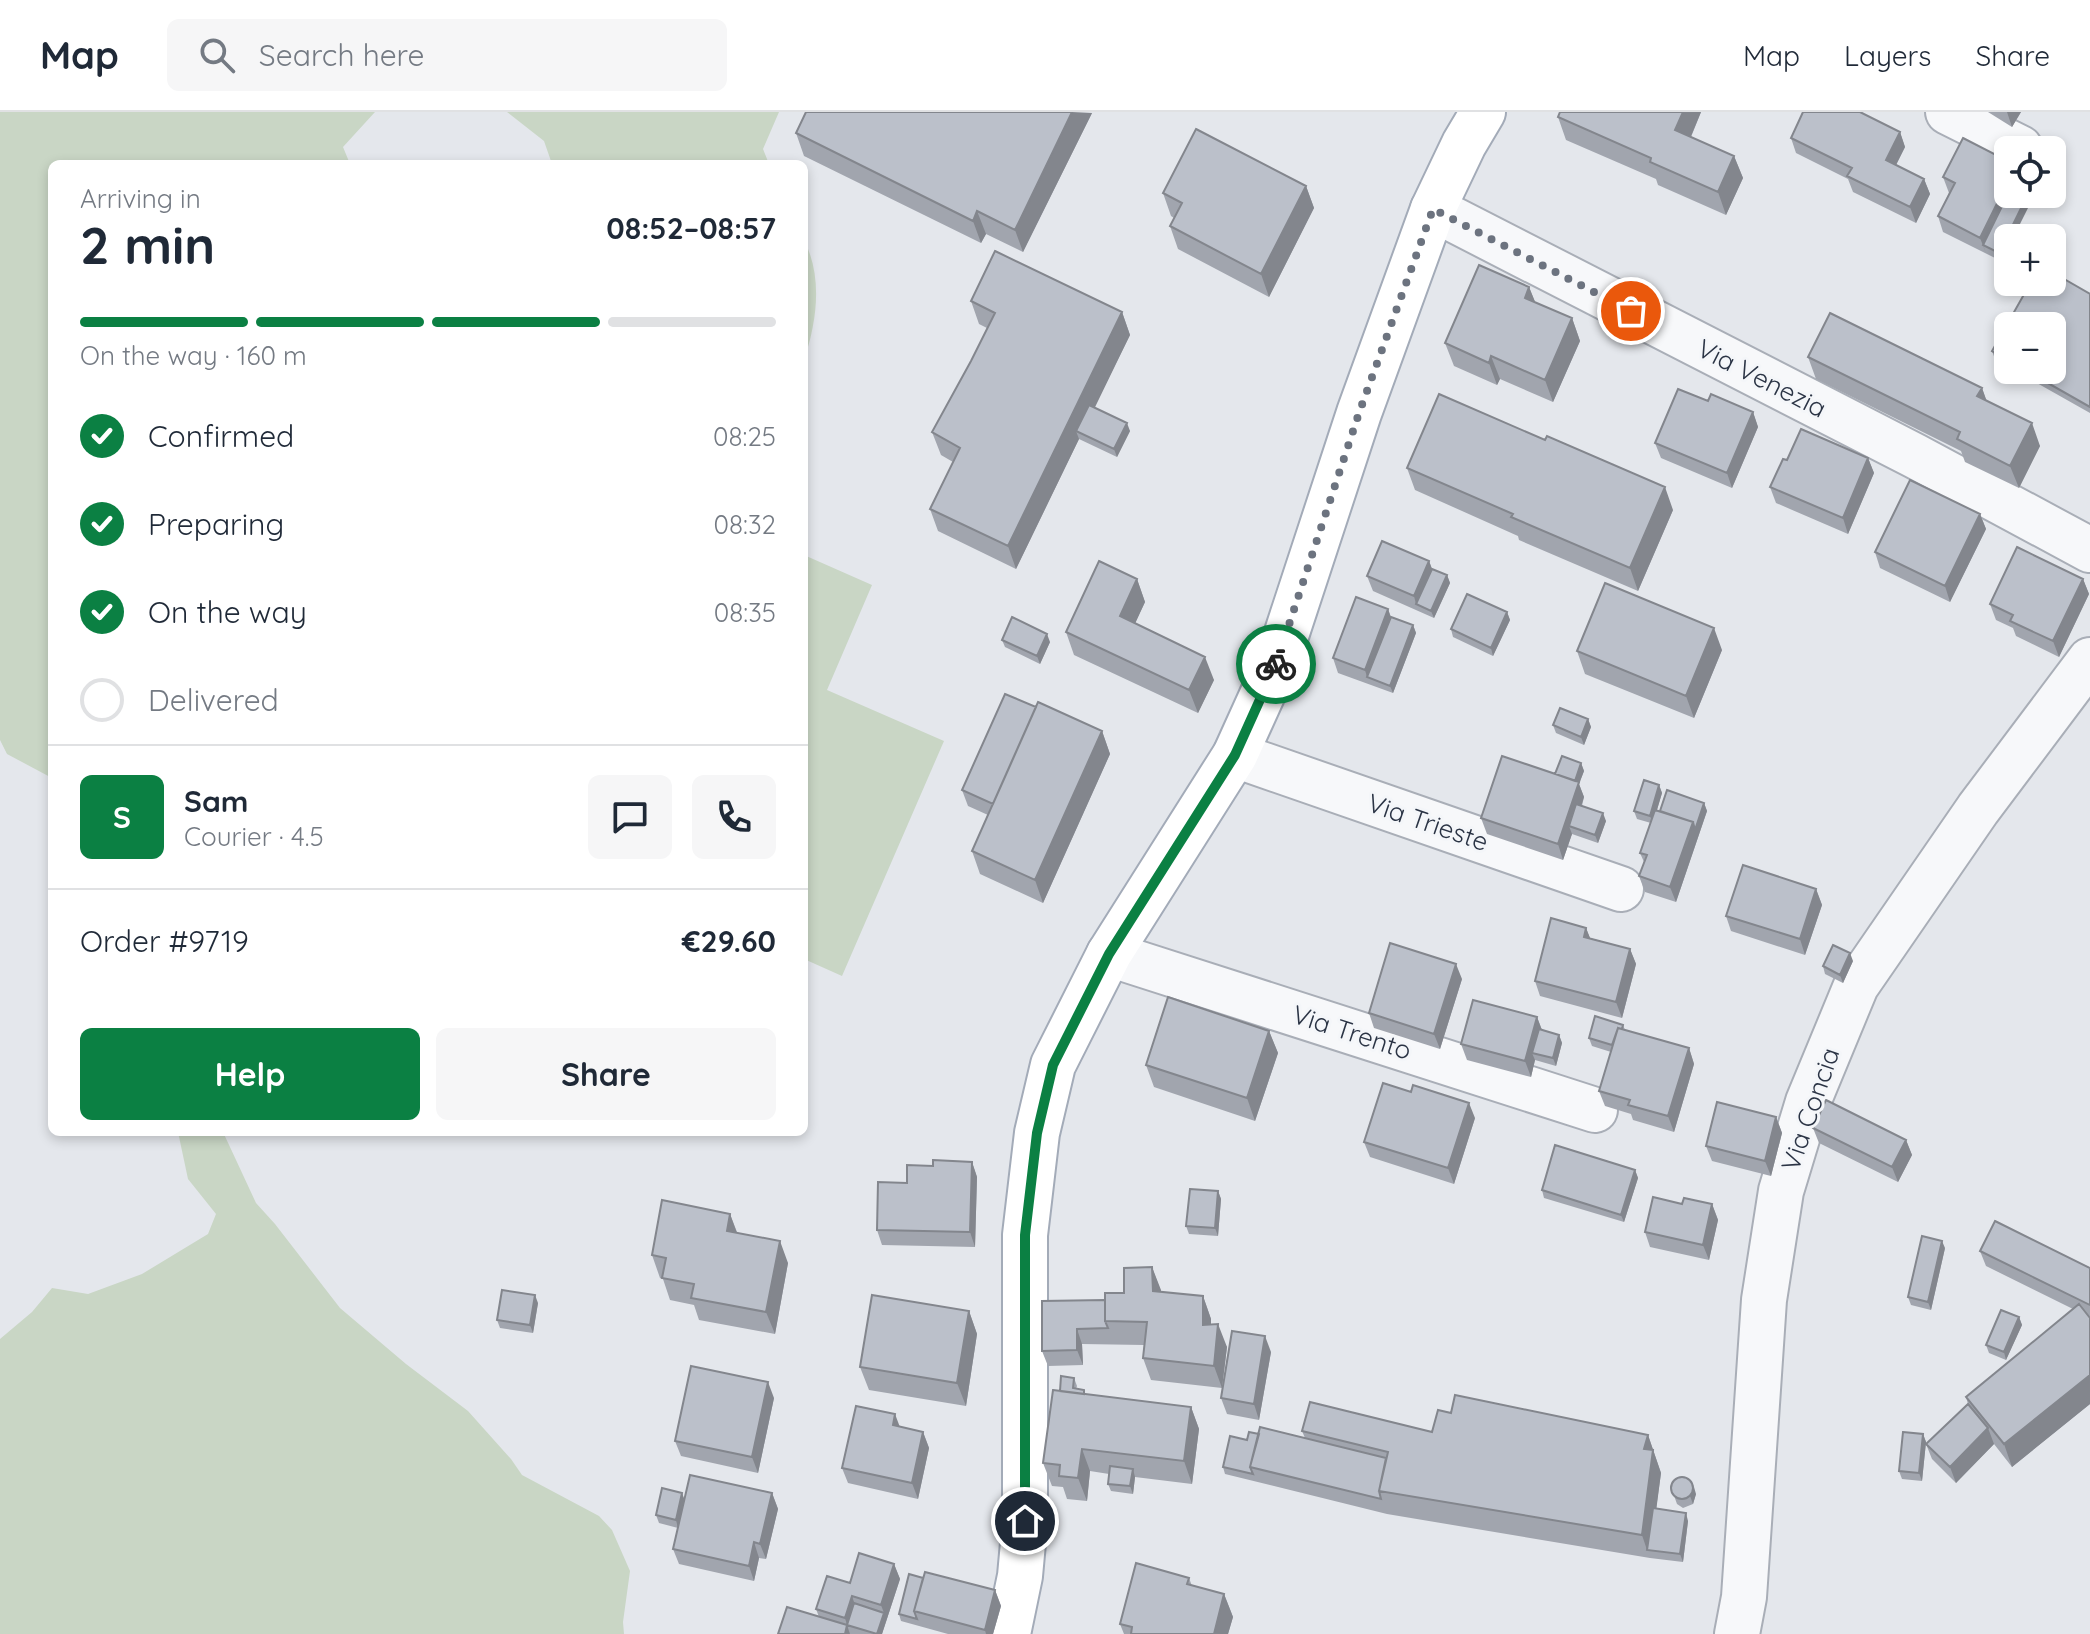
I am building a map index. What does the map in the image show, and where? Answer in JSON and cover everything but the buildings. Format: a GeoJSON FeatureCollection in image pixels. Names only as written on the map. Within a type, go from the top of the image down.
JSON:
{"type":"FeatureCollection","features":[{"type":"Feature","properties":{"kind":"main road"},"geometry":{"type":"LineString","coordinates":[[1008,1634],[1020,1576],[1025,1521],[1025,1235],[1037,1133],[1053,1065],[1109,954],[1235,755],[1278,660],[1359,413],[1433,209],[1483,112]]}},
{"type":"Feature","properties":{"kind":"street"},"geometry":{"type":"LineString","coordinates":[[1948,112],[1996,136]]}},
{"type":"Feature","properties":{"kind":"street","name":"Via Venezia"},"geometry":{"type":"LineString","coordinates":[[1433,209],[1915,456],[2090,550]]}},
{"type":"Feature","properties":{"kind":"street","name":"Via Concia"},"geometry":{"type":"LineString","coordinates":[[1737,1634],[1744,1597],[1764,1300],[1781,1191],[1808,1102],[1856,986],[1978,809],[2090,660]]}},
{"type":"Feature","properties":{"kind":"street","name":"Via Trieste"},"geometry":{"type":"LineString","coordinates":[[1235,755],[1621,889]]}},
{"type":"Feature","properties":{"kind":"street","name":"Via Trento"},"geometry":{"type":"LineString","coordinates":[[1109,954],[1595,1110]]}},
{"type":"Feature","properties":{"kind":"green space"},"geometry":{"type":"Polygon","coordinates":[[[0,112],[375,112],[343,147],[348,160],[48,160],[48,776],[7,754],[0,740],[0,112]]]}},
{"type":"Feature","properties":{"kind":"green space"},"geometry":{"type":"Polygon","coordinates":[[[507,112],[779,112],[763,149],[767,160],[551,160],[544,141],[507,112]]]}},
{"type":"Feature","properties":{"kind":"green space"},"geometry":{"type":"Polygon","coordinates":[[[808,249],[816,284],[808,345],[808,249]]]}},
{"type":"Feature","properties":{"kind":"green space"},"geometry":{"type":"Polygon","coordinates":[[[808,557],[872,585],[827,690],[944,741],[842,976],[808,961],[808,557]]]}},
{"type":"Feature","properties":{"kind":"green space"},"geometry":{"type":"Polygon","coordinates":[[[179,1136],[225,1136],[256,1203],[340,1308],[468,1411],[522,1475],[599,1516],[612,1530],[630,1571],[624,1634],[0,1634],[0,1339],[32,1312],[52,1288],[88,1294],[142,1274],[208,1234],[216,1214],[188,1179],[179,1136]]]}},
{"type":"Feature","properties":{"kind":"way so far"},"geometry":{"type":"LineString","coordinates":[[1276,664],[1359,413],[1433,209],[1631,311]]}},
{"type":"Feature","properties":{"kind":"route"},"geometry":{"type":"LineString","coordinates":[[1025,1521],[1025,1235],[1037,1133],[1053,1065],[1109,954],[1235,755],[1276,664]]}}]}
